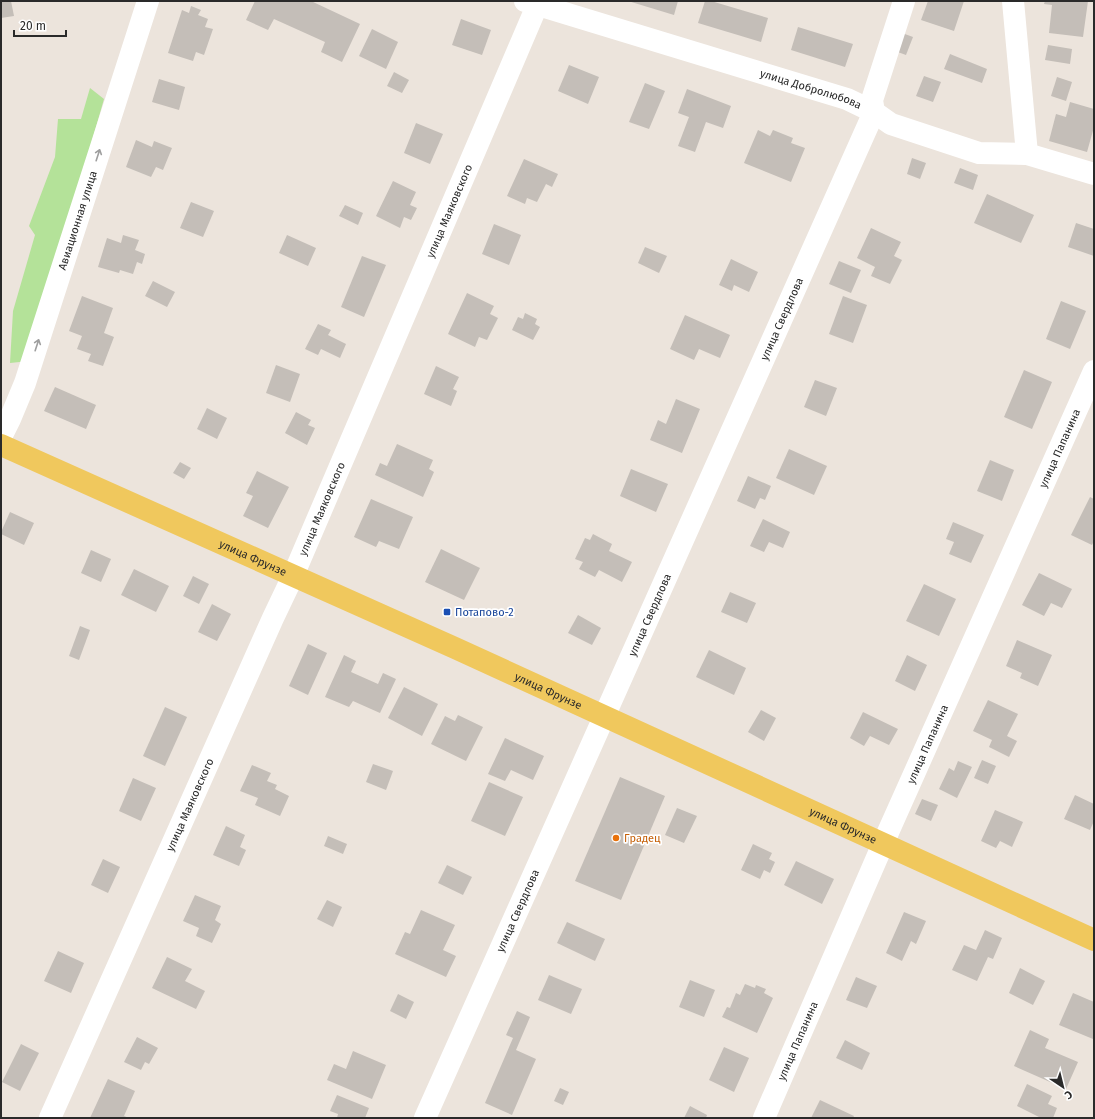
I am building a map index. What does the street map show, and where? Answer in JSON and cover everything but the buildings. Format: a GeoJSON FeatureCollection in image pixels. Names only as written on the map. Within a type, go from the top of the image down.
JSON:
{"type":"FeatureCollection","features":[{"type":"Feature","properties":{"kind":"main road","name":"улица Фрунзе"},"geometry":{"type":"LineString","coordinates":[[1,445],[1094,940]]}},
{"type":"Feature","properties":{"kind":"street","name":"Авиационная улица"},"geometry":{"type":"LineString","coordinates":[[1,437],[25,382],[148,1]]}},
{"type":"Feature","properties":{"kind":"street"},"geometry":{"type":"LineString","coordinates":[[874,112],[872,100],[904,1]]}},
{"type":"Feature","properties":{"kind":"street"},"geometry":{"type":"LineString","coordinates":[[1013,1],[1027,154]]}},
{"type":"Feature","properties":{"kind":"street","name":"улица Добролюбова"},"geometry":{"type":"LineString","coordinates":[[534,3],[847,99],[874,112],[891,124],[979,153],[1027,154],[1094,174]]}},
{"type":"Feature","properties":{"kind":"street","name":"улица Маяковского"},"geometry":{"type":"LineString","coordinates":[[50,1118],[293,576],[534,3]]}},
{"type":"Feature","properties":{"kind":"street","name":"улица Свердлова"},"geometry":{"type":"LineString","coordinates":[[425,1118],[874,112]]}},
{"type":"Feature","properties":{"kind":"street","name":"улица Папанина"},"geometry":{"type":"LineString","coordinates":[[764,1118],[1094,371]]}},
{"type":"Feature","properties":{"kind":"green space"},"geometry":{"type":"Polygon","coordinates":[[[90,88],[104,99],[29,361],[10,363],[13,311],[35,235],[29,226],[55,157],[58,119],[81,119],[90,88]]]}},
{"type":"Feature","properties":{"kind":"place","name":"Потапово-2"},"geometry":{"type":"Point","coordinates":[447,612]}},
{"type":"Feature","properties":{"kind":"place","name":"Градец"},"geometry":{"type":"Point","coordinates":[616,838]}}]}
